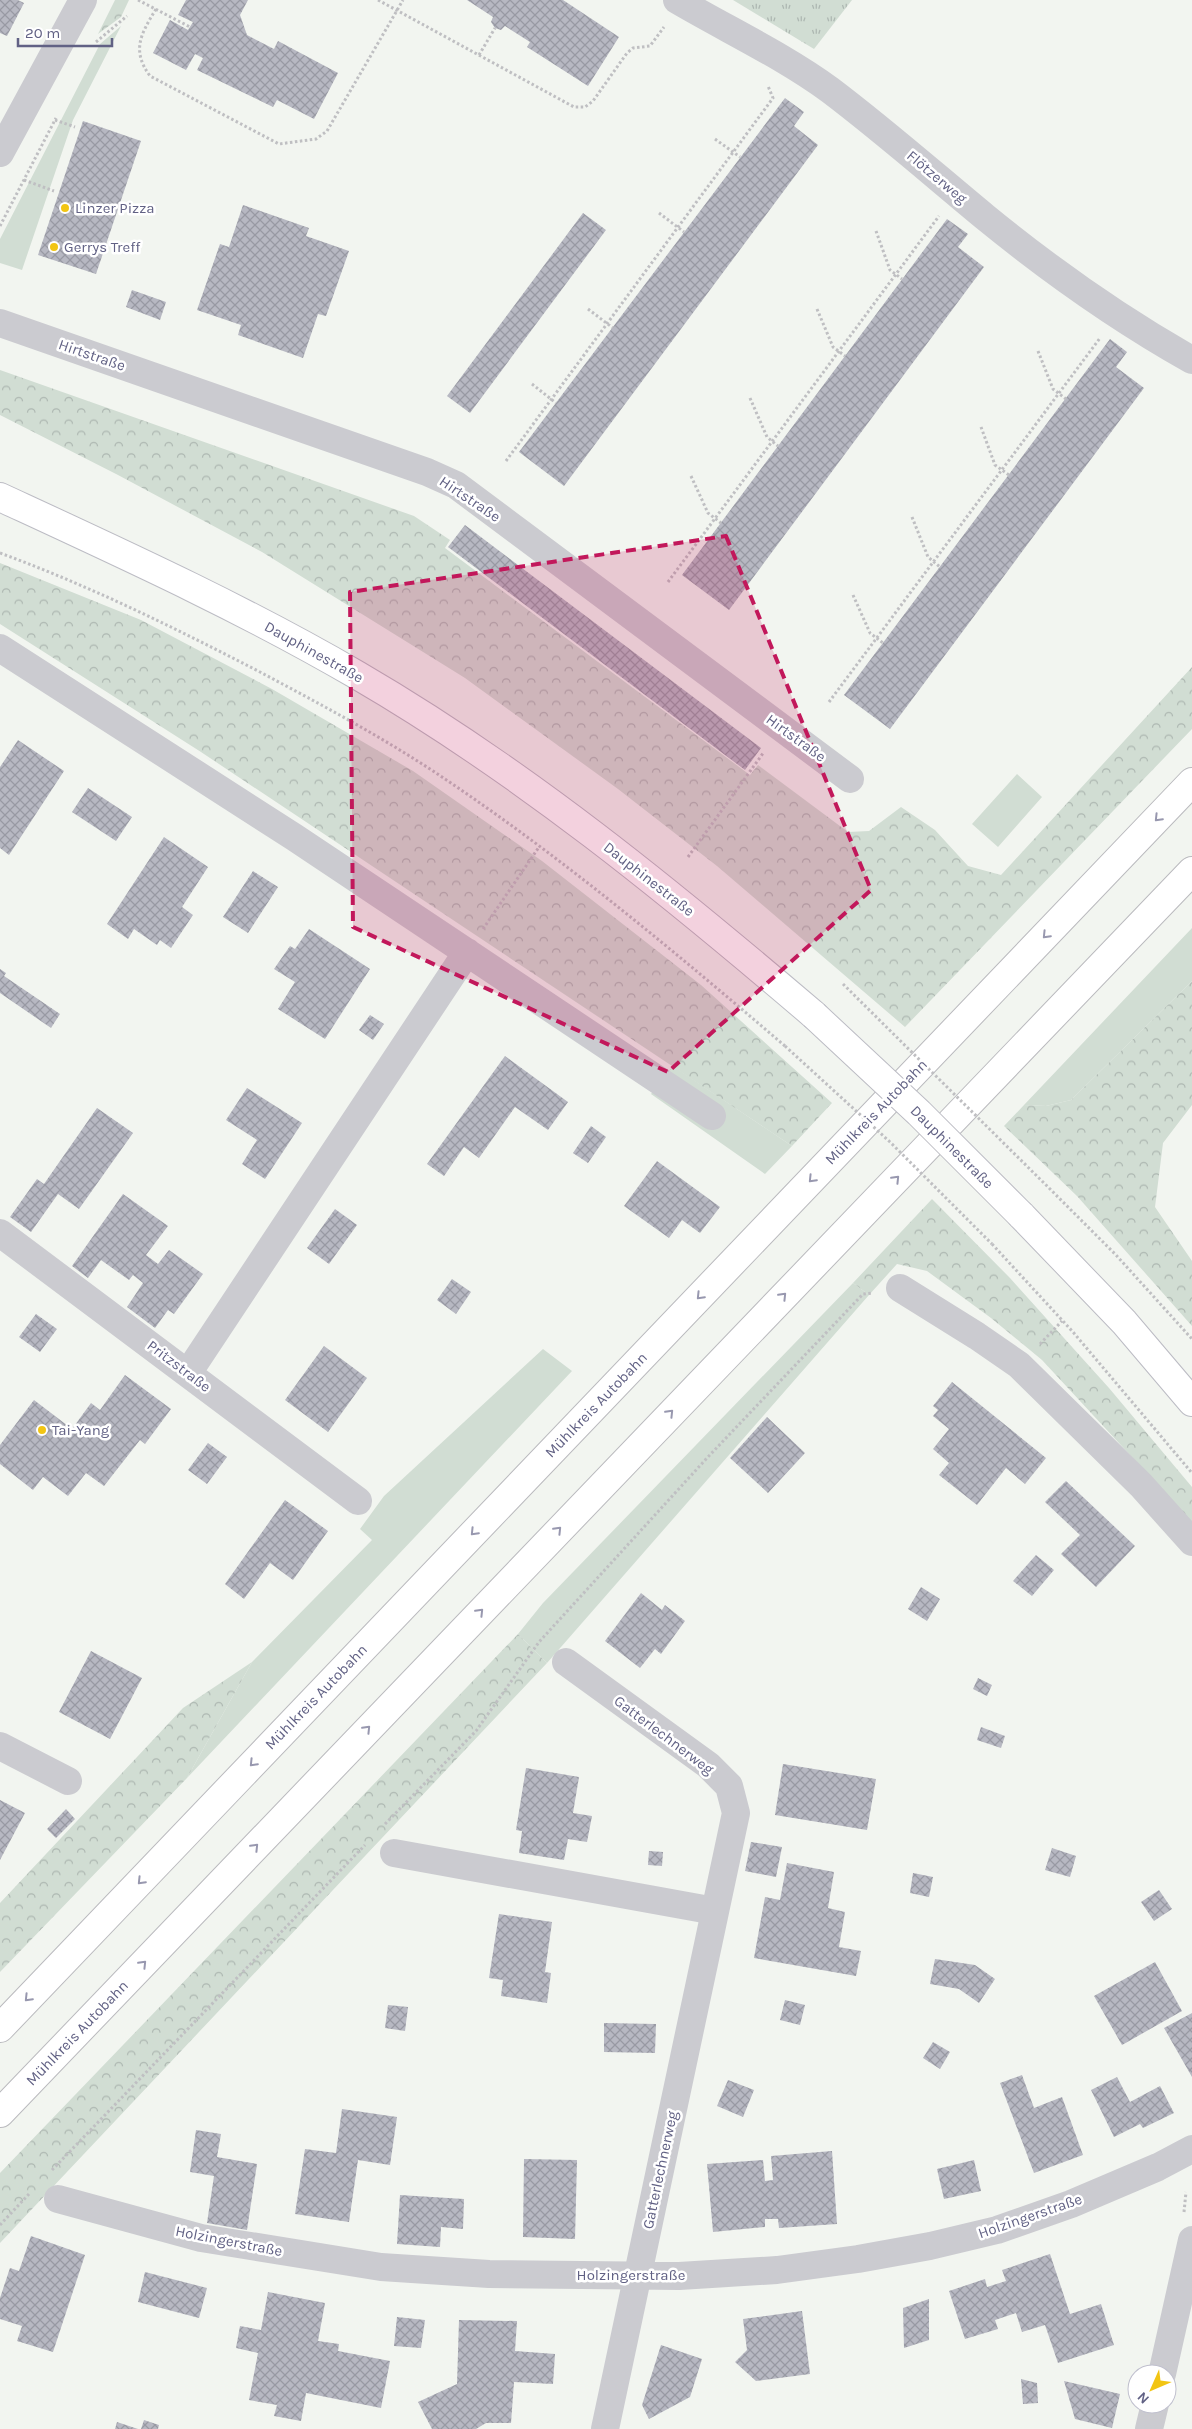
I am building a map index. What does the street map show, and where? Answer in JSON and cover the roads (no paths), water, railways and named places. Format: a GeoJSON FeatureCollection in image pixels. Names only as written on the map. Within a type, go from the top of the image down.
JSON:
{"type":"FeatureCollection","features":[{"type":"Feature","properties":{"kind":"main road","name":"Dauphinestraße"},"geometry":{"type":"LineString","coordinates":[[0,497],[166,574],[263,623],[358,676],[448,732],[566,815],[675,898],[814,1015],[919,1113],[1124,1322],[1192,1402]]}},
{"type":"Feature","properties":{"kind":"main road","name":"Mühlkreis Autobahn"},"geometry":{"type":"LineString","coordinates":[[0,2028],[1192,782]]}},
{"type":"Feature","properties":{"kind":"main road","name":"Mühlkreis Autobahn"},"geometry":{"type":"LineString","coordinates":[[0,2113],[1192,871]]}},
{"type":"Feature","properties":{"kind":"street"},"geometry":{"type":"LineString","coordinates":[[0,153],[83,0]]}},
{"type":"Feature","properties":{"kind":"street","name":"Flötzerweg"},"geometry":{"type":"LineString","coordinates":[[673,11],[778,55],[829,89],[878,127],[1036,258],[1140,330],[1192,360]]}},
{"type":"Feature","properties":{"kind":"street","name":"Hirtstraße"},"geometry":{"type":"LineString","coordinates":[[0,323],[427,472],[456,486],[850,779]]}},
{"type":"Feature","properties":{"kind":"street"},"geometry":{"type":"LineString","coordinates":[[0,648],[262,816],[712,1116]]}},
{"type":"Feature","properties":{"kind":"street"},"geometry":{"type":"LineString","coordinates":[[188,1373],[467,952]]}},
{"type":"Feature","properties":{"kind":"street","name":"Pritzstraße"},"geometry":{"type":"LineString","coordinates":[[0,1233],[358,1501]]}},
{"type":"Feature","properties":{"kind":"street"},"geometry":{"type":"LineString","coordinates":[[900,1288],[977,1336],[1019,1365],[1141,1485],[1192,1542]]}},
{"type":"Feature","properties":{"kind":"street","name":"Gatterlechnerweg"},"geometry":{"type":"LineString","coordinates":[[566,1662],[708,1765],[729,1786],[736,1812],[605,2429]]}},
{"type":"Feature","properties":{"kind":"street"},"geometry":{"type":"LineString","coordinates":[[0,1746],[68,1781]]}},
{"type":"Feature","properties":{"kind":"street"},"geometry":{"type":"LineString","coordinates":[[394,1853],[715,1911]]}},
{"type":"Feature","properties":{"kind":"street","name":"Holzingerstraße"},"geometry":{"type":"LineString","coordinates":[[46,2194],[201,2238],[381,2267],[489,2274],[679,2276],[777,2270],[858,2259],[930,2246],[997,2230],[1071,2204],[1158,2167],[1192,2149]]}},
{"type":"Feature","properties":{"kind":"street"},"geometry":{"type":"LineString","coordinates":[[1164,2364],[1192,2240]]}},
{"type":"Feature","properties":{"kind":"street"},"geometry":{"type":"LineString","coordinates":[[1149,2429],[1153,2414]]}},
{"type":"Feature","properties":{"kind":"place","name":"Linzer Pizza"},"geometry":{"type":"Point","coordinates":[65,208]}},
{"type":"Feature","properties":{"kind":"place","name":"Gerrys Treff"},"geometry":{"type":"Point","coordinates":[54,247]}},
{"type":"Feature","properties":{"kind":"place","name":"Tai-Yang"},"geometry":{"type":"Point","coordinates":[42,1430]}}]}
